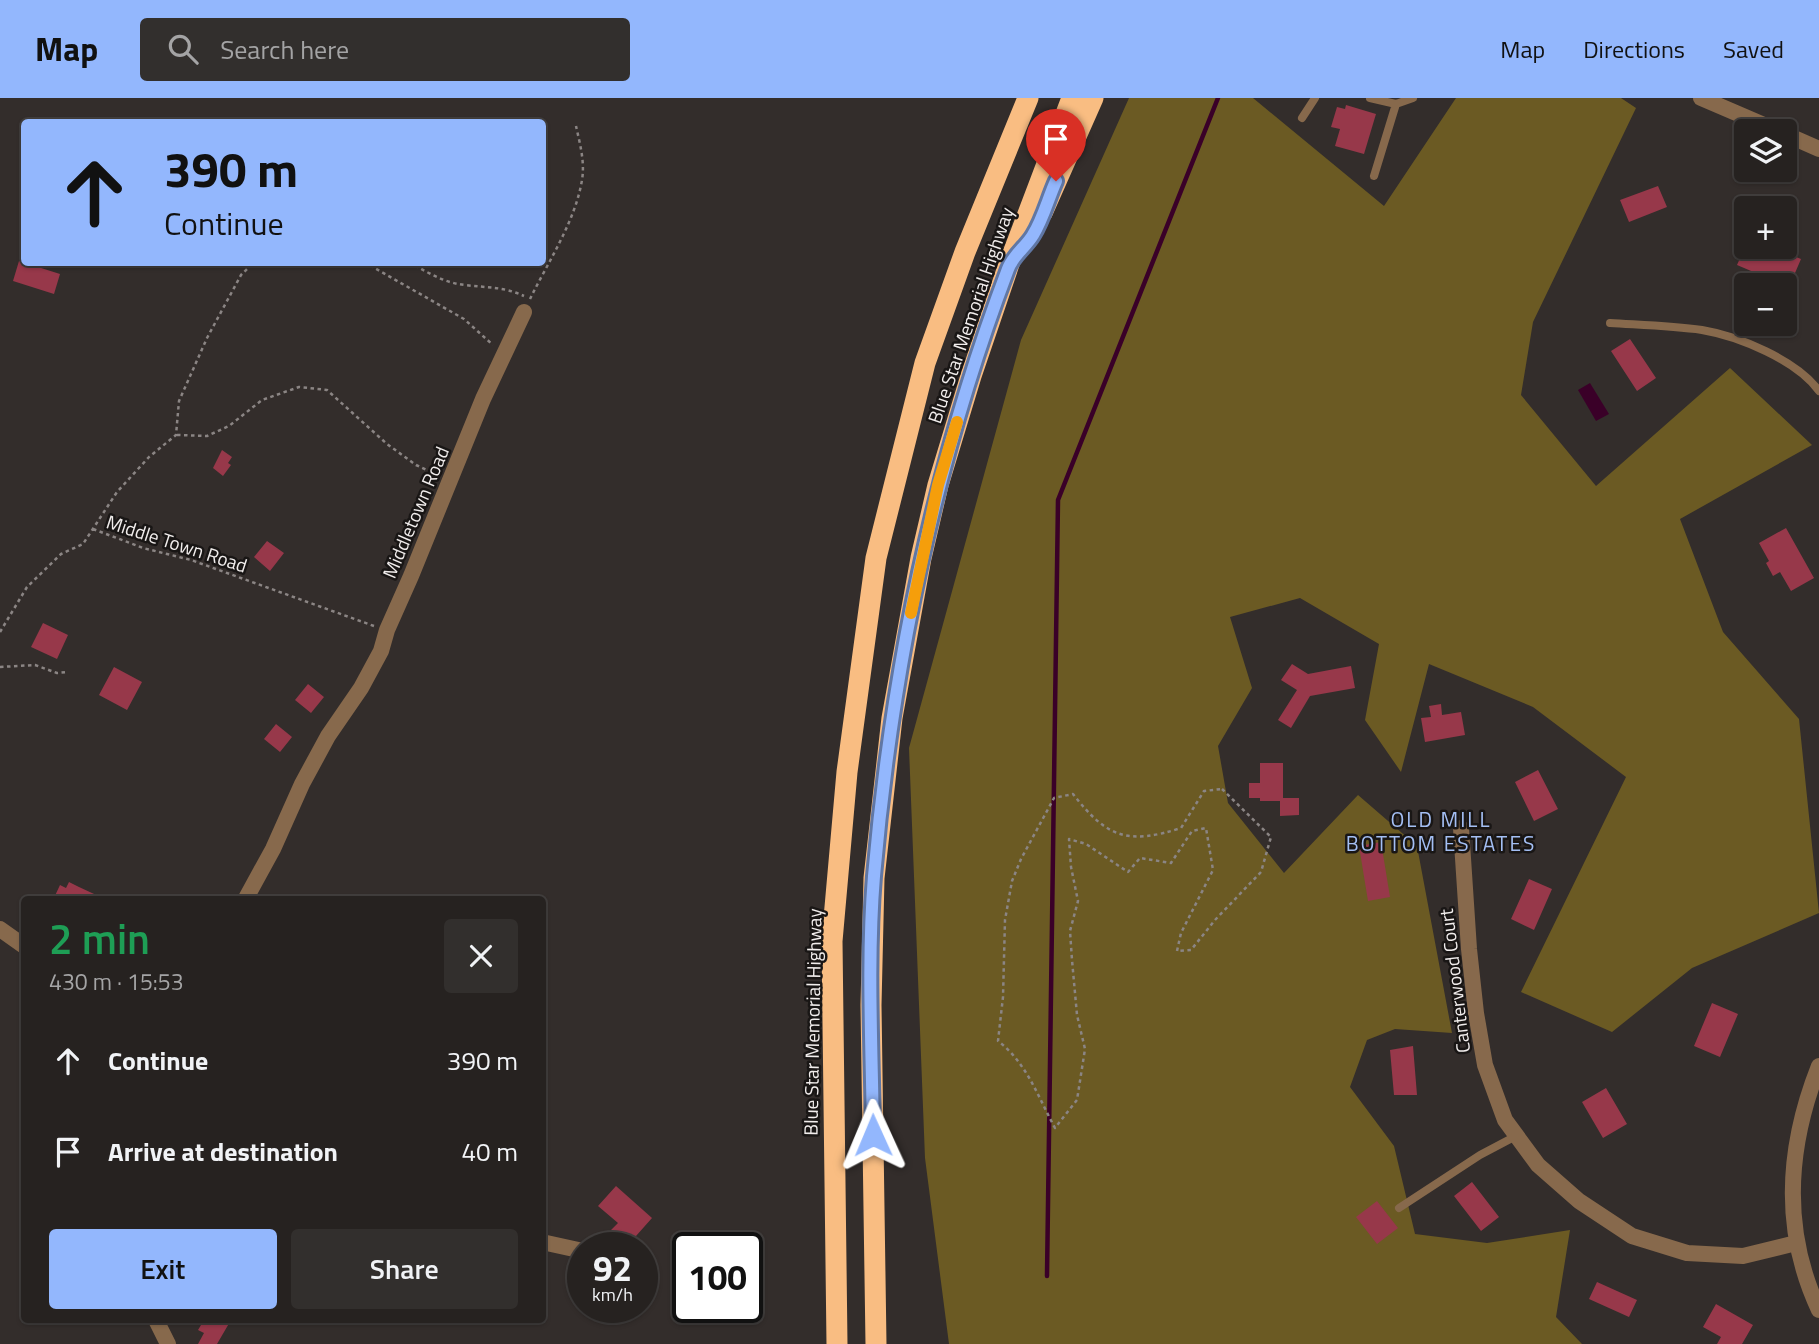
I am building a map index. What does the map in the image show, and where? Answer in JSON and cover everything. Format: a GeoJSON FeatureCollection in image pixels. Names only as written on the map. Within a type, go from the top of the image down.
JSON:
{"type":"FeatureCollection","features":[{"type":"Feature","properties":{"kind":"highway","name":"Blue Star Memorial Highway"},"geometry":{"type":"LineString","coordinates":[[837,1344],[832,941],[847,772],[876,558],[925,363],[965,252],[1028,98]]}},
{"type":"Feature","properties":{"kind":"highway","name":"Blue Star Memorial Highway"},"geometry":{"type":"LineString","coordinates":[[876,1344],[871,1005],[873,903],[892,718],[921,558],[938,485],[1009,264],[1072,98]]}},
{"type":"Feature","properties":{"kind":"highway"},"geometry":{"type":"LineString","coordinates":[[1009,264],[1033,235],[1093,98]]}},
{"type":"Feature","properties":{"kind":"street"},"geometry":{"type":"LineString","coordinates":[[1701,98],[1750,119]]}},
{"type":"Feature","properties":{"kind":"street"},"geometry":{"type":"LineString","coordinates":[[1797,139],[1819,149]]}},
{"type":"Feature","properties":{"kind":"street","name":"Middletown Road"},"geometry":{"type":"LineString","coordinates":[[247,896],[273,849],[315,760],[381,651],[387,630],[451,481],[483,398],[527,305]]}},
{"type":"Feature","properties":{"kind":"street","name":"Canterwood Court"},"geometry":{"type":"LineString","coordinates":[[1461,828],[1469,948],[1478,1026],[1489,1076],[1505,1120],[1538,1165],[1580,1200],[1632,1236],[1687,1253],[1744,1256],[1796,1243]]}},
{"type":"Feature","properties":{"kind":"street"},"geometry":{"type":"LineString","coordinates":[[0,929],[21,944]]}},
{"type":"Feature","properties":{"kind":"street"},"geometry":{"type":"LineString","coordinates":[[1819,1066],[1798,1129],[1792,1182],[1796,1243],[1803,1273],[1819,1310]]}},
{"type":"Feature","properties":{"kind":"street"},"geometry":{"type":"LineString","coordinates":[[546,1243],[567,1247]]}},
{"type":"Feature","properties":{"kind":"street"},"geometry":{"type":"LineString","coordinates":[[158,1323],[168,1344]]}},
{"type":"Feature","properties":{"kind":"lane"},"geometry":{"type":"LineString","coordinates":[[1302,118],[1315,98]]}},
{"type":"Feature","properties":{"kind":"lane"},"geometry":{"type":"LineString","coordinates":[[1370,98],[1395,104],[1413,98]]}},
{"type":"Feature","properties":{"kind":"lane"},"geometry":{"type":"LineString","coordinates":[[1374,176],[1395,104]]}},
{"type":"Feature","properties":{"kind":"lane"},"geometry":{"type":"LineString","coordinates":[[1610,323],[1703,330],[1735,340],[1779,358],[1814,383],[1819,391]]}},
{"type":"Feature","properties":{"kind":"lane"},"geometry":{"type":"LineString","coordinates":[[1399,1209],[1480,1155],[1517,1136]]}},
{"type":"Feature","properties":{"kind":"path"},"geometry":{"type":"LineString","coordinates":[[416,266],[444,281],[465,286],[490,285],[515,292],[527,305],[571,215],[582,180],[582,154],[576,127]]}},
{"type":"Feature","properties":{"kind":"path"},"geometry":{"type":"LineString","coordinates":[[176,435],[179,401],[207,338],[241,275],[250,266]]}},
{"type":"Feature","properties":{"kind":"path"},"geometry":{"type":"LineString","coordinates":[[371,266],[464,319],[493,346],[497,354],[498,369]]}},
{"type":"Feature","properties":{"kind":"path"},"geometry":{"type":"LineString","coordinates":[[93,529],[117,492],[149,457],[176,435],[207,436],[229,426],[262,400],[299,387],[327,390],[387,444],[416,465],[451,481]]}},
{"type":"Feature","properties":{"kind":"path","name":"Middle Town Road"},"geometry":{"type":"LineString","coordinates":[[0,632],[27,587],[61,554],[83,544],[93,529],[142,548],[191,560],[324,610],[387,630]]}},
{"type":"Feature","properties":{"kind":"path"},"geometry":{"type":"LineString","coordinates":[[0,667],[35,666],[57,673],[68,672]]}},
{"type":"Feature","properties":{"kind":"path"},"geometry":{"type":"LineString","coordinates":[[1222,789],[1271,837],[1261,872],[1215,920],[1191,950],[1177,951],[1181,933],[1213,870],[1206,828],[1192,831],[1171,863],[1140,858],[1128,872],[1086,844],[1069,839],[1078,901],[1070,931],[1072,960],[1077,1015],[1085,1049],[1077,1100],[1055,1128],[1029,1074],[1010,1050],[998,1041],[1003,997],[1005,920],[1012,881],[1021,859],[1054,798],[1073,794],[1089,814],[1107,829],[1128,837],[1181,828],[1204,791],[1222,789]]}},
{"type":"Feature","properties":{"kind":"shaded area"},"geometry":{"type":"Polygon","coordinates":[[[1129,98],[1253,98],[1384,206],[1456,98],[1621,98],[1636,108],[1533,322],[1521,395],[1596,486],[1730,368],[1812,445],[1680,519],[1723,632],[1799,719],[1819,913],[1692,968],[1612,1032],[1521,992],[1626,777],[1533,707],[1429,664],[1401,772],[1365,720],[1379,644],[1300,598],[1230,617],[1252,688],[1218,746],[1228,803],[1284,873],[1358,795],[1417,846],[1452,1033],[1395,1029],[1367,1040],[1350,1087],[1394,1146],[1415,1234],[1487,1243],[1570,1230],[1556,1317],[1582,1344],[949,1344],[925,1158],[909,748],[1021,340],[1129,98]]]}},
{"type":"Feature","properties":{"kind":"shaded area"},"geometry":{"type":"Polygon","coordinates":[[[1590,383],[1609,414],[1596,421],[1578,390],[1590,383]]]}},
{"type":"Feature","properties":{"kind":"building"},"geometry":{"type":"Polygon","coordinates":[[[1346,105],[1376,114],[1364,154],[1335,146],[1340,129],[1331,127],[1337,107],[1345,109],[1346,105]]]}},
{"type":"Feature","properties":{"kind":"building"},"geometry":{"type":"Polygon","coordinates":[[[1658,186],[1667,207],[1629,222],[1620,200],[1658,186]]]}},
{"type":"Feature","properties":{"kind":"building"},"geometry":{"type":"Polygon","coordinates":[[[1740,259],[1801,259],[1795,273],[1756,273],[1737,265],[1740,259]]]}},
{"type":"Feature","properties":{"kind":"building"},"geometry":{"type":"Polygon","coordinates":[[[19,261],[21,266],[35,266],[60,274],[54,294],[13,281],[19,261]]]}},
{"type":"Feature","properties":{"kind":"building"},"geometry":{"type":"Polygon","coordinates":[[[1630,339],[1656,378],[1637,391],[1611,351],[1630,339]]]}},
{"type":"Feature","properties":{"kind":"building"},"geometry":{"type":"Polygon","coordinates":[[[222,450],[232,457],[228,463],[231,465],[223,476],[213,468],[222,450]]]}},
{"type":"Feature","properties":{"kind":"building"},"geometry":{"type":"Polygon","coordinates":[[[1786,528],[1814,578],[1791,591],[1780,572],[1773,576],[1766,563],[1769,561],[1759,543],[1786,528]]]}},
{"type":"Feature","properties":{"kind":"building"},"geometry":{"type":"Polygon","coordinates":[[[267,541],[284,553],[270,571],[254,557],[267,541]]]}},
{"type":"Feature","properties":{"kind":"building"},"geometry":{"type":"Polygon","coordinates":[[[43,623],[68,635],[57,659],[31,647],[43,623]]]}},
{"type":"Feature","properties":{"kind":"building"},"geometry":{"type":"Polygon","coordinates":[[[1292,664],[1308,674],[1351,666],[1355,688],[1310,696],[1291,728],[1278,720],[1297,690],[1281,680],[1292,664]]]}},
{"type":"Feature","properties":{"kind":"building"},"geometry":{"type":"Polygon","coordinates":[[[114,667],[142,682],[127,710],[99,695],[114,667]]]}},
{"type":"Feature","properties":{"kind":"building"},"geometry":{"type":"Polygon","coordinates":[[[308,684],[324,697],[311,713],[295,700],[308,684]]]}},
{"type":"Feature","properties":{"kind":"building"},"geometry":{"type":"Polygon","coordinates":[[[1441,704],[1442,715],[1461,712],[1465,735],[1425,742],[1421,718],[1431,717],[1429,706],[1441,704]]]}},
{"type":"Feature","properties":{"kind":"building"},"geometry":{"type":"Polygon","coordinates":[[[276,724],[292,737],[280,752],[264,739],[276,724]]]}},
{"type":"Feature","properties":{"kind":"building"},"geometry":{"type":"Polygon","coordinates":[[[1260,763],[1283,763],[1283,798],[1299,798],[1299,815],[1280,816],[1280,801],[1249,798],[1249,783],[1260,783],[1260,763]]]}},
{"type":"Feature","properties":{"kind":"building"},"geometry":{"type":"Polygon","coordinates":[[[1538,770],[1558,809],[1534,821],[1515,782],[1538,770]]]}},
{"type":"Feature","properties":{"kind":"building"},"geometry":{"type":"Polygon","coordinates":[[[1381,842],[1390,897],[1368,901],[1359,846],[1381,842]]]}},
{"type":"Feature","properties":{"kind":"building"},"geometry":{"type":"Polygon","coordinates":[[[1529,879],[1552,889],[1534,930],[1511,919],[1529,879]]]}},
{"type":"Feature","properties":{"kind":"building"},"geometry":{"type":"Polygon","coordinates":[[[69,882],[99,896],[55,896],[60,885],[66,888],[69,882]]]}},
{"type":"Feature","properties":{"kind":"building"},"geometry":{"type":"Polygon","coordinates":[[[1712,1003],[1738,1014],[1720,1057],[1694,1046],[1712,1003]]]}},
{"type":"Feature","properties":{"kind":"building"},"geometry":{"type":"Polygon","coordinates":[[[1413,1046],[1417,1095],[1394,1095],[1390,1050],[1413,1046]]]}},
{"type":"Feature","properties":{"kind":"building"},"geometry":{"type":"Polygon","coordinates":[[[1606,1088],[1627,1124],[1603,1138],[1582,1102],[1606,1088]]]}},
{"type":"Feature","properties":{"kind":"building"},"geometry":{"type":"Polygon","coordinates":[[[1472,1182],[1499,1217],[1481,1231],[1454,1196],[1472,1182]]]}},
{"type":"Feature","properties":{"kind":"building"},"geometry":{"type":"Polygon","coordinates":[[[616,1186],[652,1218],[640,1232],[613,1232],[611,1230],[618,1223],[598,1206],[616,1186]]]}},
{"type":"Feature","properties":{"kind":"building"},"geometry":{"type":"Polygon","coordinates":[[[1377,1201],[1398,1228],[1377,1244],[1356,1217],[1377,1201]]]}},
{"type":"Feature","properties":{"kind":"building"},"geometry":{"type":"Polygon","coordinates":[[[1597,1282],[1637,1300],[1629,1317],[1589,1299],[1597,1282]]]}},
{"type":"Feature","properties":{"kind":"building"},"geometry":{"type":"Polygon","coordinates":[[[1716,1304],[1753,1325],[1742,1344],[1717,1344],[1721,1337],[1703,1327],[1716,1304]]]}},
{"type":"Feature","properties":{"kind":"building"},"geometry":{"type":"Polygon","coordinates":[[[202,1323],[229,1323],[217,1344],[198,1344],[204,1333],[198,1330],[202,1323]]]}},
{"type":"Feature","properties":{"kind":"waterway"},"geometry":{"type":"LineString","coordinates":[[1047,1276],[1058,500],[1218,98]]}},
{"type":"Feature","properties":{"kind":"slow traffic"},"geometry":{"type":"LineString","coordinates":[[911,613],[938,485],[957,422]]}},
{"type":"Feature","properties":{"kind":"district","name":"OLD MILL BOTTOM ESTATES"},"geometry":{"type":"Point","coordinates":[1441,831]}},
{"type":"Feature","properties":{"kind":"route"},"geometry":{"type":"LineString","coordinates":[[873,1135],[871,1005],[874,878],[892,718],[921,558],[938,485],[1009,264],[1033,235],[1056,181]]}}]}
